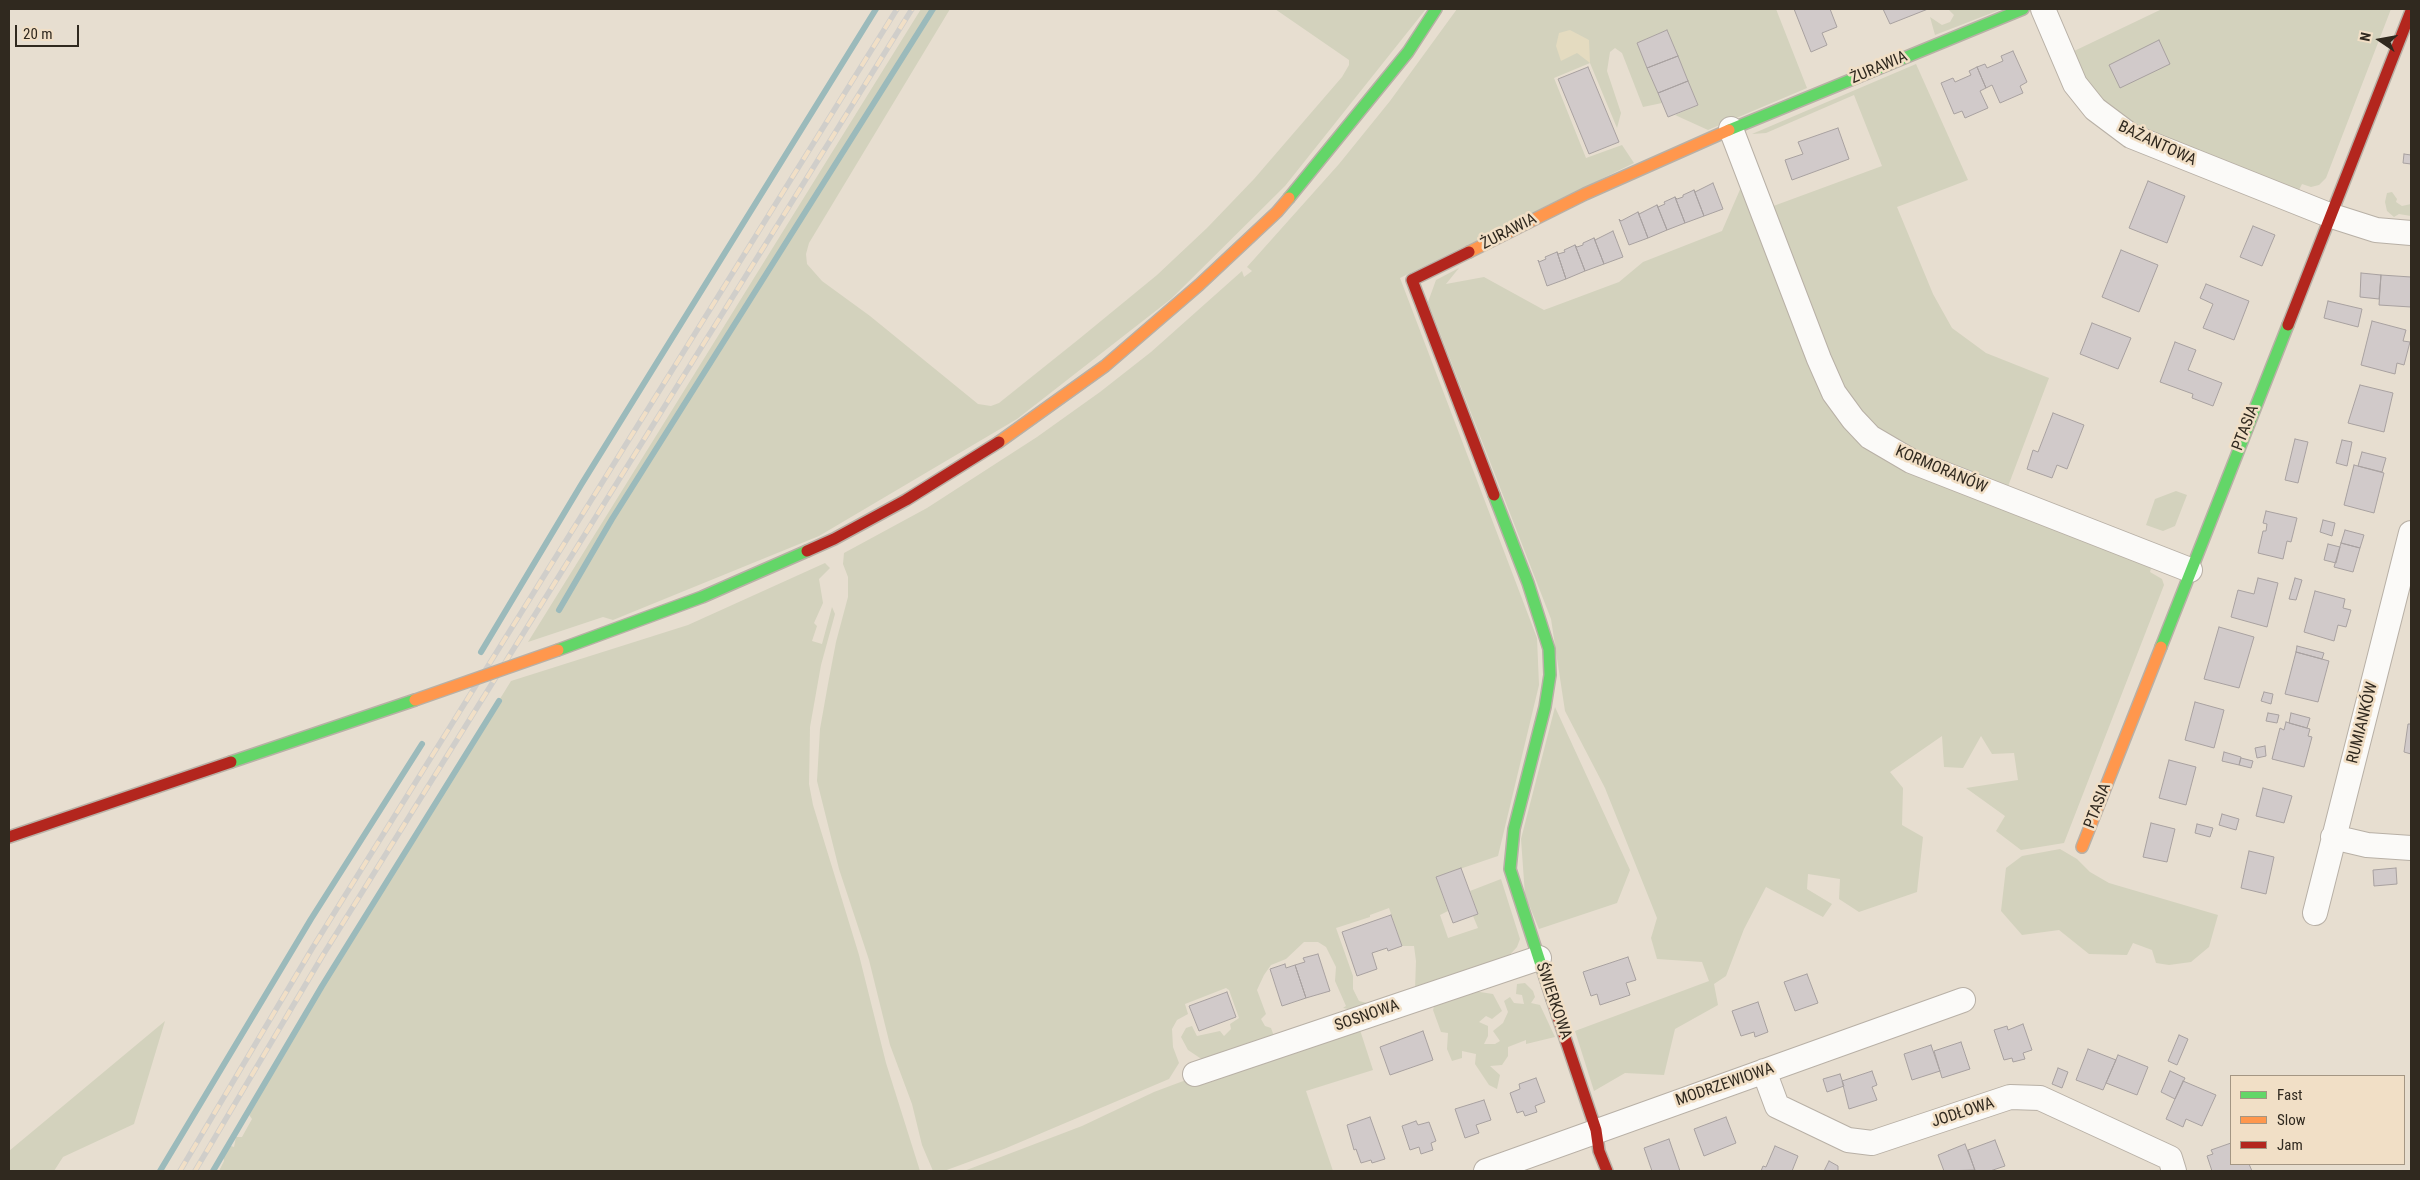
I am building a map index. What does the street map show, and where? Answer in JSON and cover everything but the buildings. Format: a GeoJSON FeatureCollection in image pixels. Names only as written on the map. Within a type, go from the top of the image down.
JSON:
{"type":"FeatureCollection","features":[{"type":"Feature","properties":{"kind":"street"},"geometry":{"type":"LineString","coordinates":[[9,837],[415,700],[702,597],[834,539],[906,500],[1016,431],[1105,366],[1199,285],[1277,212],[1408,52],[1436,9]]}},
{"type":"Feature","properties":{"kind":"street","name":"ŻURAWIA"},"geometry":{"type":"LineString","coordinates":[[1545,706],[1550,676],[1549,649],[1540,614],[1412,280],[1585,194],[1731,129],[2023,9]]}},
{"type":"Feature","properties":{"kind":"street","name":"BAŻANTOWA"},"geometry":{"type":"LineString","coordinates":[[2044,9],[2075,84],[2095,108],[2118,128],[2146,143],[2330,215],[2376,230],[2411,233]]}},
{"type":"Feature","properties":{"kind":"street","name":"PTASIA"},"geometry":{"type":"LineString","coordinates":[[2082,846],[2411,11]]}},
{"type":"Feature","properties":{"kind":"street","name":"KORMORANÓW"},"geometry":{"type":"LineString","coordinates":[[1731,129],[1818,359],[1834,393],[1853,419],[1870,437],[1911,461],[2190,570]]}},
{"type":"Feature","properties":{"kind":"street","name":"RUMIANKÓW"},"geometry":{"type":"LineString","coordinates":[[2315,913],[2411,533]]}},
{"type":"Feature","properties":{"kind":"street","name":"ŚWIERKOWA"},"geometry":{"type":"LineString","coordinates":[[1545,706],[1514,829],[1510,869],[1596,1130],[1599,1151],[1607,1171]]}},
{"type":"Feature","properties":{"kind":"street"},"geometry":{"type":"LineString","coordinates":[[2333,837],[2367,845],[2411,848]]}},
{"type":"Feature","properties":{"kind":"street","name":"SOSNOWA"},"geometry":{"type":"LineString","coordinates":[[1195,1074],[1539,958]]}},
{"type":"Feature","properties":{"kind":"street","name":"MODRZEWIOWA"},"geometry":{"type":"LineString","coordinates":[[1486,1171],[1963,1000]]}},
{"type":"Feature","properties":{"kind":"street","name":"JODŁOWA"},"geometry":{"type":"LineString","coordinates":[[1764,1071],[1778,1106],[1848,1140],[1872,1143],[2010,1098],[2040,1098],[2170,1158],[2174,1171]]}},
{"type":"Feature","properties":{"kind":"green space"},"geometry":{"type":"Polygon","coordinates":[[[921,9],[950,9],[809,243],[806,254],[807,264],[822,281],[870,316],[978,404],[991,406],[999,403],[1157,275],[1207,228],[1254,179],[1342,77],[1349,65],[1349,60],[1275,9],[1426,9],[1285,186],[1171,299],[1017,419],[819,536],[613,620],[603,617],[528,642],[921,9]]]}},
{"type":"Feature","properties":{"kind":"green space"},"geometry":{"type":"Polygon","coordinates":[[[1457,9],[1776,9],[1807,88],[1708,130],[1675,115],[1698,105],[1667,30],[1637,43],[1662,103],[1643,107],[1622,53],[1615,48],[1610,52],[1607,71],[1621,113],[1617,128],[1590,63],[1554,78],[1586,158],[1622,145],[1634,163],[1400,278],[1537,638],[1539,685],[1498,856],[1436,877],[1448,911],[1440,915],[1448,938],[1478,928],[1473,916],[1478,914],[1470,891],[1501,879],[1520,939],[1517,947],[1506,959],[1415,990],[1416,961],[1414,946],[1402,946],[1389,908],[1370,915],[1370,917],[1336,928],[1353,976],[1353,989],[1359,1001],[1367,1003],[1366,1007],[1353,1010],[1343,1008],[1346,1006],[1335,981],[1336,967],[1326,947],[1318,942],[1304,942],[1286,959],[1271,965],[1257,990],[1266,1014],[1261,1019],[1265,1026],[1271,1028],[1275,1039],[1203,1060],[1188,1050],[1181,1037],[1186,1028],[1192,1026],[1197,1036],[1220,1031],[1224,1036],[1231,1029],[1230,1024],[1239,1018],[1229,990],[1226,988],[1185,1004],[1188,1014],[1177,1020],[1172,1029],[1173,1047],[1179,1063],[1169,1079],[1004,1149],[944,1171],[933,1171],[922,1145],[912,1104],[890,1045],[869,960],[839,869],[817,781],[820,729],[836,642],[848,597],[848,577],[843,564],[844,553],[927,508],[1037,437],[1100,392],[1151,352],[1242,271],[1244,277],[1252,271],[1247,267],[1339,164],[1390,101],[1457,9]]]}},
{"type":"Feature","properties":{"kind":"green space"},"geometry":{"type":"Polygon","coordinates":[[[1948,9],[2002,9],[1935,35],[1930,17],[1942,25],[1950,22],[1954,15],[1948,9]]]}},
{"type":"Feature","properties":{"kind":"green space"},"geometry":{"type":"Polygon","coordinates":[[[2162,9],[2391,9],[2326,178],[2319,185],[2311,187],[2302,184],[2298,192],[2152,135],[2116,114],[2087,84],[2070,53],[2162,9]]]}},
{"type":"Feature","properties":{"kind":"green space"},"geometry":{"type":"Polygon","coordinates":[[[1916,64],[1968,180],[1897,207],[1933,294],[1952,328],[1986,353],[2049,378],[2007,489],[1887,438],[1854,411],[1830,369],[1768,208],[1882,166],[1854,95],[1766,133],[1752,134],[1916,64]]]}},
{"type":"Feature","properties":{"kind":"green space"},"geometry":{"type":"Polygon","coordinates":[[[1742,185],[1825,400],[1853,436],[1875,454],[1889,461],[2152,565],[2150,572],[2162,579],[2164,585],[2064,843],[2021,850],[1996,831],[2005,816],[1966,788],[2018,780],[2014,753],[1992,754],[1981,736],[1963,768],[1944,767],[1942,736],[1890,772],[1903,788],[1902,825],[1923,837],[1917,892],[1859,912],[1839,899],[1840,879],[1808,874],[1807,889],[1832,904],[1823,917],[1766,887],[1744,929],[1726,976],[1714,984],[1718,1005],[1675,1029],[1664,1075],[1625,1073],[1594,1091],[1575,1031],[1709,981],[1702,962],[1657,959],[1651,938],[1657,918],[1605,788],[1565,711],[1551,619],[1428,302],[1436,280],[1459,268],[1446,284],[1484,277],[1544,310],[1619,282],[1643,262],[1722,231],[1742,185]]]}},
{"type":"Feature","properties":{"kind":"green space"},"geometry":{"type":"Polygon","coordinates":[[[2392,192],[2397,199],[2396,202],[2402,206],[2411,204],[2411,216],[2399,214],[2394,217],[2387,211],[2385,202],[2387,193],[2392,192]]]}},
{"type":"Feature","properties":{"kind":"green space"},"geometry":{"type":"Polygon","coordinates":[[[2176,491],[2187,495],[2175,526],[2163,531],[2146,525],[2155,499],[2176,491]]]}},
{"type":"Feature","properties":{"kind":"green space"},"geometry":{"type":"Polygon","coordinates":[[[825,563],[830,568],[819,579],[823,603],[814,623],[817,626],[812,641],[822,644],[832,607],[835,614],[821,665],[810,727],[809,784],[813,805],[859,955],[886,1063],[920,1171],[219,1171],[224,1161],[223,1154],[228,1145],[234,1147],[236,1137],[242,1137],[252,1119],[247,1112],[511,681],[688,625],[825,563]]]}},
{"type":"Feature","properties":{"kind":"green space"},"geometry":{"type":"Polygon","coordinates":[[[1555,707],[1630,870],[1617,903],[1539,929],[1525,895],[1521,839],[1555,707]]]}},
{"type":"Feature","properties":{"kind":"green space"},"geometry":{"type":"Polygon","coordinates":[[[2060,849],[2077,859],[2090,872],[2109,883],[2218,915],[2209,947],[2191,962],[2169,965],[2156,963],[2152,950],[2133,943],[2127,955],[2089,954],[2059,930],[2022,935],[2001,911],[2006,868],[2022,856],[2060,849]]]}},
{"type":"Feature","properties":{"kind":"green space"},"geometry":{"type":"Polygon","coordinates":[[[1525,983],[1533,991],[1535,997],[1531,1003],[1540,1005],[1555,1037],[1526,1044],[1526,1040],[1508,1047],[1508,1056],[1502,1065],[1490,1066],[1500,1075],[1497,1089],[1489,1085],[1475,1064],[1476,1054],[1462,1051],[1462,1058],[1452,1061],[1447,1049],[1448,1033],[1441,1032],[1433,1010],[1435,1003],[1468,985],[1480,992],[1493,994],[1502,1011],[1492,1019],[1486,1016],[1479,1022],[1488,1026],[1488,1036],[1484,1044],[1495,1044],[1500,1041],[1493,1031],[1503,1023],[1508,1012],[1504,1001],[1510,997],[1514,1003],[1524,1004],[1522,995],[1516,994],[1517,984],[1525,983]]]}},
{"type":"Feature","properties":{"kind":"green space"},"geometry":{"type":"Polygon","coordinates":[[[165,1021],[134,1124],[63,1157],[54,1171],[9,1171],[9,1151],[165,1021]]]}},
{"type":"Feature","properties":{"kind":"green space"},"geometry":{"type":"Polygon","coordinates":[[[1360,1030],[1373,1070],[1306,1091],[1333,1171],[964,1171],[1082,1126],[1154,1092],[1194,1077],[1360,1030]]]}},
{"type":"Feature","properties":{"kind":"sand"},"geometry":{"type":"Polygon","coordinates":[[[1570,30],[1589,40],[1590,63],[1577,53],[1561,61],[1556,46],[1559,33],[1570,30]]]}},
{"type":"Feature","properties":{"kind":"waterway"},"geometry":{"type":"LineString","coordinates":[[481,652],[581,485],[876,9]]}},
{"type":"Feature","properties":{"kind":"waterway"},"geometry":{"type":"LineString","coordinates":[[559,610],[612,519],[933,9]]}},
{"type":"Feature","properties":{"kind":"waterway"},"geometry":{"type":"LineString","coordinates":[[213,1171],[322,986],[499,701]]}},
{"type":"Feature","properties":{"kind":"waterway"},"geometry":{"type":"LineString","coordinates":[[160,1171],[311,919],[422,744]]}},
{"type":"Feature","properties":{"kind":"railway"},"geometry":{"type":"LineString","coordinates":[[180,1171],[313,947],[897,9]]}},
{"type":"Feature","properties":{"kind":"railway"},"geometry":{"type":"LineString","coordinates":[[195,1171],[323,955],[912,9]]}},
{"type":"Feature","properties":{"kind":"traffic: fast"},"geometry":{"type":"LineString","coordinates":[[1289,198],[1408,52],[1436,9]]}},
{"type":"Feature","properties":{"kind":"traffic: fast"},"geometry":{"type":"LineString","coordinates":[[1729,130],[2023,9]]}},
{"type":"Feature","properties":{"kind":"traffic: fast"},"geometry":{"type":"LineString","coordinates":[[2161,647],[2288,325]]}},
{"type":"Feature","properties":{"kind":"traffic: fast"},"geometry":{"type":"LineString","coordinates":[[1494,495],[1528,583],[1549,649],[1550,675],[1545,707],[1514,829],[1510,869],[1552,999]]}},
{"type":"Feature","properties":{"kind":"traffic: fast"},"geometry":{"type":"LineString","coordinates":[[558,650],[702,597],[807,551]]}},
{"type":"Feature","properties":{"kind":"traffic: fast"},"geometry":{"type":"LineString","coordinates":[[231,762],[415,700]]}},
{"type":"Feature","properties":{"kind":"traffic: slow"},"geometry":{"type":"LineString","coordinates":[[1469,252],[1585,194],[1729,130]]}},
{"type":"Feature","properties":{"kind":"traffic: slow"},"geometry":{"type":"LineString","coordinates":[[999,442],[1105,366],[1199,285],[1277,212],[1289,198]]}},
{"type":"Feature","properties":{"kind":"traffic: slow"},"geometry":{"type":"LineString","coordinates":[[2082,847],[2161,647]]}},
{"type":"Feature","properties":{"kind":"traffic: slow"},"geometry":{"type":"LineString","coordinates":[[415,700],[558,650]]}},
{"type":"Feature","properties":{"kind":"traffic: jam"},"geometry":{"type":"LineString","coordinates":[[2288,325],[2411,11]]}},
{"type":"Feature","properties":{"kind":"traffic: jam"},"geometry":{"type":"LineString","coordinates":[[1469,252],[1412,280],[1494,495]]}},
{"type":"Feature","properties":{"kind":"traffic: jam"},"geometry":{"type":"LineString","coordinates":[[807,551],[834,539],[906,500],[999,442]]}},
{"type":"Feature","properties":{"kind":"traffic: jam"},"geometry":{"type":"LineString","coordinates":[[9,837],[231,762]]}},
{"type":"Feature","properties":{"kind":"traffic: jam"},"geometry":{"type":"LineString","coordinates":[[1552,999],[1596,1130],[1599,1151],[1607,1171]]}}]}
